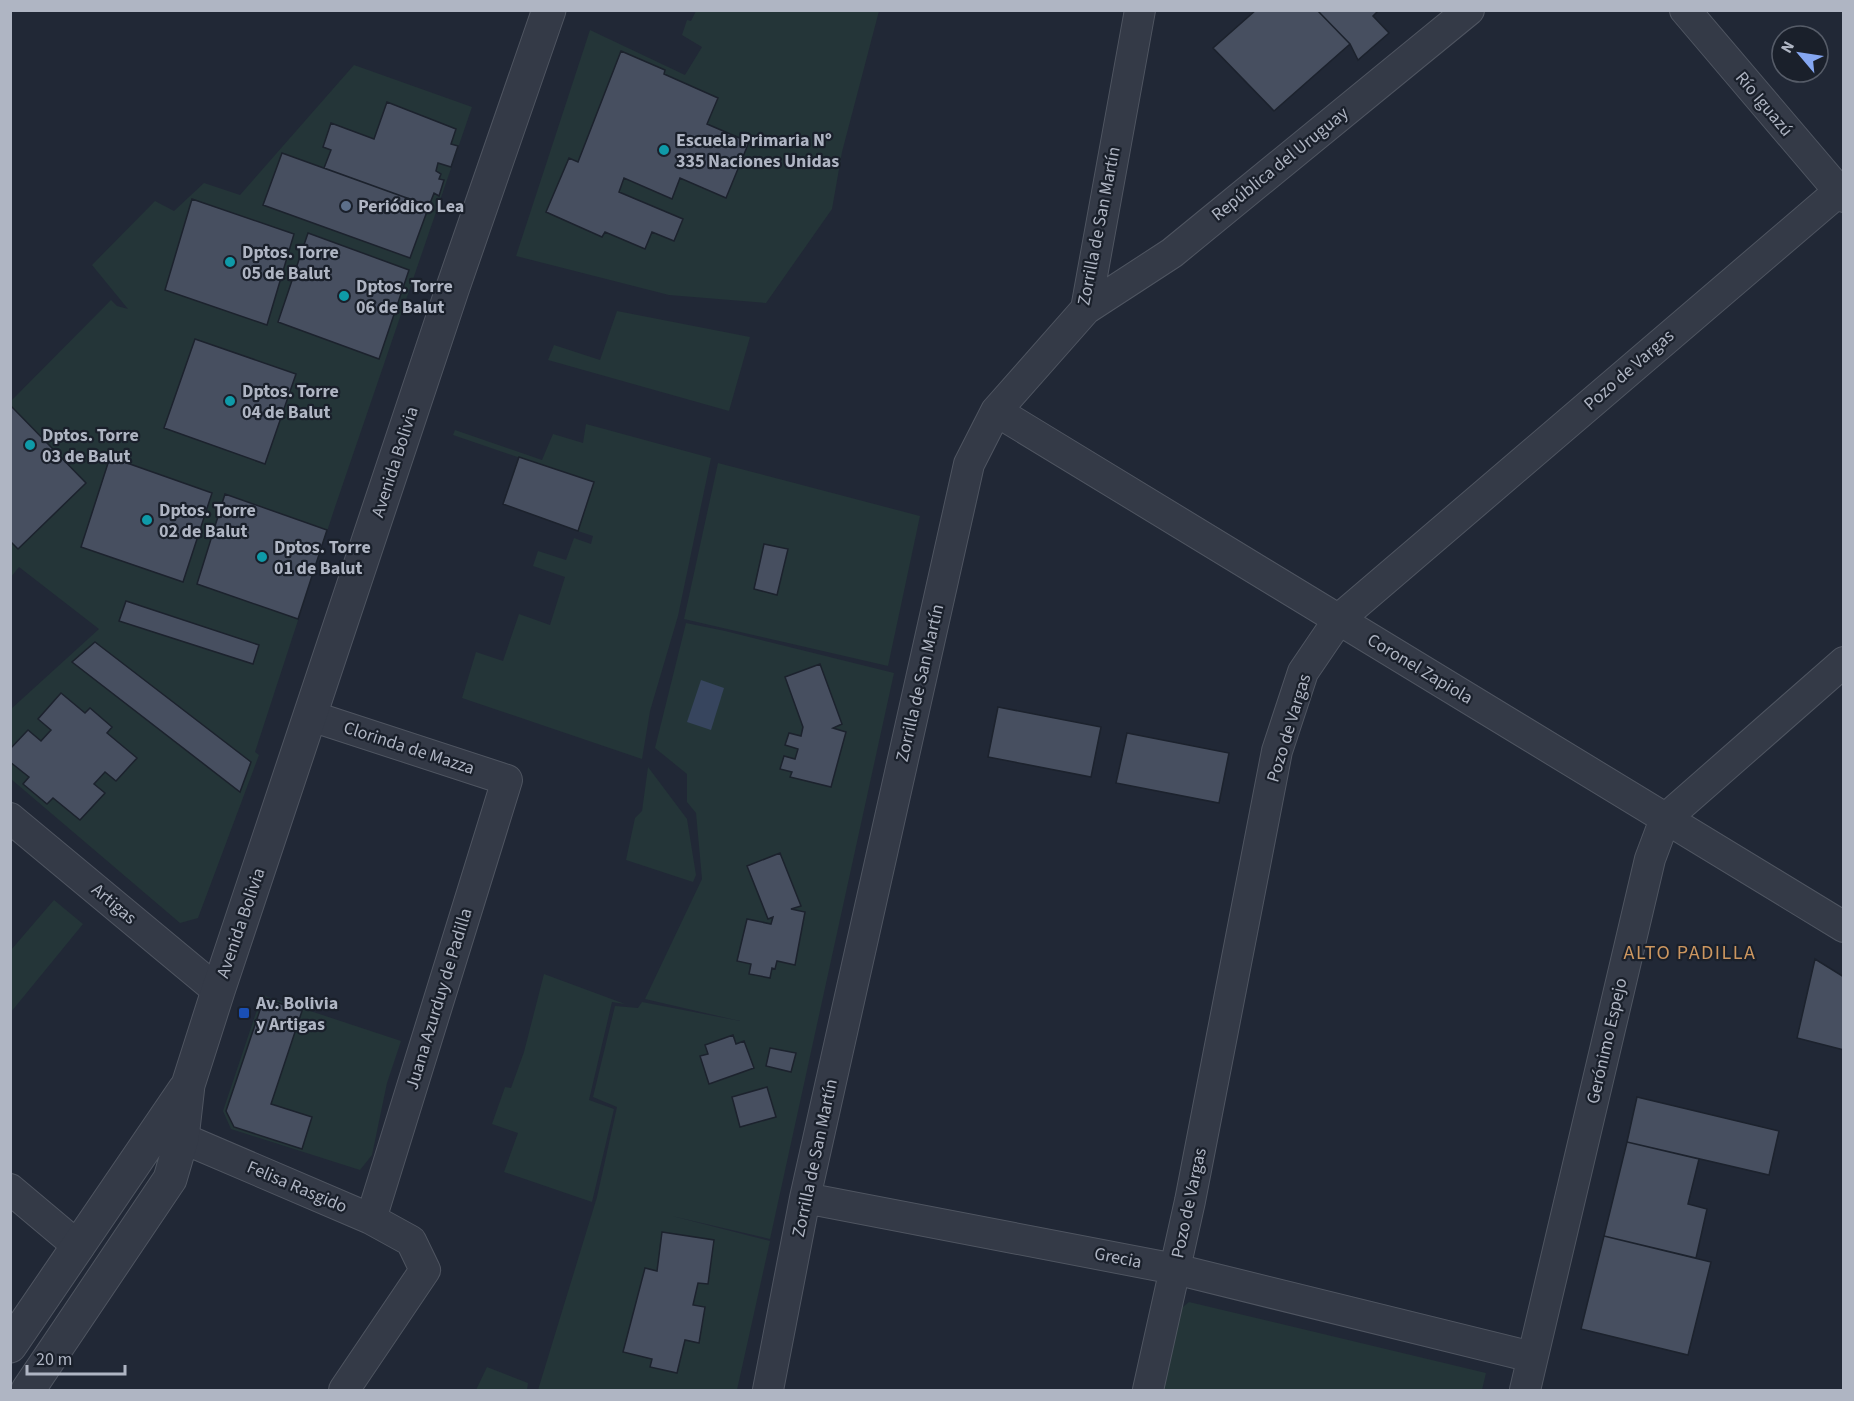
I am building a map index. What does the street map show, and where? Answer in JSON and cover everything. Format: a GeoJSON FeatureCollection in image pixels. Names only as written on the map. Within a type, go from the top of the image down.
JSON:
{"type":"FeatureCollection","features":[{"type":"Feature","properties":{"kind":"street","name":"Avenida Bolivia"},"geometry":{"type":"LineString","coordinates":[[28,1390],[170,1179],[182,1138],[188,1085],[218,991],[549,10]]}},
{"type":"Feature","properties":{"kind":"street","name":"Zorrilla de San Martín"},"geometry":{"type":"LineString","coordinates":[[768,1390],[805,1198],[969,464],[996,411],[1086,309],[1140,10]]}},
{"type":"Feature","properties":{"kind":"street","name":"República del Uruguay"},"geometry":{"type":"LineString","coordinates":[[1086,309],[1172,252],[1469,10]]}},
{"type":"Feature","properties":{"kind":"street","name":"Río Iguazú"},"geometry":{"type":"LineString","coordinates":[[1685,10],[1842,192]]}},
{"type":"Feature","properties":{"kind":"street","name":"Pozo de Vargas"},"geometry":{"type":"LineString","coordinates":[[1148,1390],[1191,1201],[1277,751],[1303,672],[1339,619],[1842,192]]}},
{"type":"Feature","properties":{"kind":"street","name":"Coronel Zapiola"},"geometry":{"type":"LineString","coordinates":[[996,411],[1844,927]]}},
{"type":"Feature","properties":{"kind":"street","name":"Gerónimo Espejo"},"geometry":{"type":"LineString","coordinates":[[1525,1390],[1650,859],[1665,819],[1844,662]]}},
{"type":"Feature","properties":{"kind":"street","name":"Clorinda de Mazza"},"geometry":{"type":"LineString","coordinates":[[310,716],[507,780]]}},
{"type":"Feature","properties":{"kind":"street","name":"Juana Azurduy de Padilla"},"geometry":{"type":"LineString","coordinates":[[371,1219],[507,780]]}},
{"type":"Feature","properties":{"kind":"street","name":"Artigas"},"geometry":{"type":"LineString","coordinates":[[10,818],[218,991]]}},
{"type":"Feature","properties":{"kind":"street","name":"Avenida Bolivia"},"geometry":{"type":"LineString","coordinates":[[10,1346],[188,1085]]}},
{"type":"Feature","properties":{"kind":"street","name":"Felisa Rasgido"},"geometry":{"type":"LineString","coordinates":[[182,1138],[371,1219],[411,1241],[425,1270],[344,1390]]}},
{"type":"Feature","properties":{"kind":"street"},"geometry":{"type":"LineString","coordinates":[[10,1189],[79,1247]]}},
{"type":"Feature","properties":{"kind":"street","name":"Grecia"},"geometry":{"type":"LineString","coordinates":[[805,1198],[1175,1269],[1532,1357]]}},
{"type":"Feature","properties":{"kind":"shaded area"},"geometry":{"type":"Polygon","coordinates":[[[696,11],[879,11],[842,152],[832,209],[766,303],[669,295],[516,256],[590,30],[685,75],[702,47],[682,35],[687,20],[691,21],[696,11]]]}},
{"type":"Feature","properties":{"kind":"shaded area"},"geometry":{"type":"Polygon","coordinates":[[[354,65],[472,107],[334,510],[255,752],[259,755],[198,918],[180,923],[11,779],[11,709],[99,629],[19,567],[11,577],[11,401],[111,300],[117,306],[128,309],[92,265],[155,201],[174,211],[204,183],[240,195],[354,65]]]}},
{"type":"Feature","properties":{"kind":"shaded area"},"geometry":{"type":"Polygon","coordinates":[[[617,311],[750,337],[729,411],[548,360],[554,345],[600,360],[617,311]]]}},
{"type":"Feature","properties":{"kind":"shaded area"},"geometry":{"type":"Polygon","coordinates":[[[586,424],[711,458],[678,616],[650,711],[642,759],[462,698],[476,652],[503,661],[519,614],[550,625],[565,577],[533,566],[538,551],[566,560],[574,538],[591,544],[593,536],[578,531],[593,483],[453,435],[455,430],[542,460],[553,434],[583,443],[586,424]]]}},
{"type":"Feature","properties":{"kind":"shaded area"},"geometry":{"type":"Polygon","coordinates":[[[718,463],[920,516],[888,666],[684,619],[718,463]]]}},
{"type":"Feature","properties":{"kind":"shaded area"},"geometry":{"type":"Polygon","coordinates":[[[686,623],[894,673],[770,1239],[672,1216],[770,1241],[737,1390],[538,1390],[597,1197],[617,1107],[593,1097],[615,1006],[638,1008],[642,1002],[740,1021],[645,999],[702,879],[696,813],[687,802],[687,774],[655,748],[686,623]]]}},
{"type":"Feature","properties":{"kind":"shaded area"},"geometry":{"type":"Polygon","coordinates":[[[648,767],[687,819],[696,875],[693,882],[626,860],[635,818],[642,811],[648,767]]]}},
{"type":"Feature","properties":{"kind":"shaded area"},"geometry":{"type":"Polygon","coordinates":[[[54,900],[83,924],[11,1012],[11,950],[54,900]]]}},
{"type":"Feature","properties":{"kind":"shaded area"},"geometry":{"type":"Polygon","coordinates":[[[544,974],[625,1004],[612,1002],[589,1100],[614,1109],[592,1202],[504,1172],[518,1133],[492,1124],[505,1087],[511,1088],[524,1052],[544,974]]]}},
{"type":"Feature","properties":{"kind":"shaded area"},"geometry":{"type":"Polygon","coordinates":[[[262,995],[401,1041],[387,1083],[372,1155],[360,1170],[231,1129],[223,1111],[262,995]]]}},
{"type":"Feature","properties":{"kind":"shaded area"},"geometry":{"type":"Polygon","coordinates":[[[1189,1302],[1486,1373],[1482,1390],[1156,1390],[1173,1315],[1189,1302]]]}},
{"type":"Feature","properties":{"kind":"shaded area"},"geometry":{"type":"Polygon","coordinates":[[[487,1367],[528,1383],[527,1390],[476,1390],[487,1367]]]}},
{"type":"Feature","properties":{"kind":"water"},"geometry":{"type":"Polygon","coordinates":[[[701,680],[724,688],[711,730],[687,722],[701,680]]]}},
{"type":"Feature","properties":{"kind":"building"},"geometry":{"type":"Polygon","coordinates":[[[1256,10],[1317,10],[1350,44],[1274,111],[1213,48],[1256,10]]]}},
{"type":"Feature","properties":{"kind":"building"},"geometry":{"type":"Polygon","coordinates":[[[1317,10],[1379,10],[1373,16],[1389,33],[1358,60],[1350,44],[1317,10]]]}},
{"type":"Feature","properties":{"kind":"building","name":"Escuela Primaria Nº 335 Naciones Unidas"},"geometry":{"type":"Polygon","coordinates":[[[621,51],[665,70],[664,74],[718,98],[707,124],[749,142],[726,198],[680,178],[672,199],[624,178],[619,192],[683,219],[674,241],[652,232],[645,249],[605,232],[602,237],[546,212],[569,158],[578,162],[621,51]]]}},
{"type":"Feature","properties":{"kind":"building"},"geometry":{"type":"Polygon","coordinates":[[[387,102],[456,129],[451,144],[458,146],[451,167],[438,163],[436,171],[441,174],[439,179],[444,180],[439,196],[434,193],[429,206],[324,168],[331,150],[323,147],[331,123],[374,139],[387,102]]]}},
{"type":"Feature","properties":{"kind":"building","name":"Periódico Lea"},"geometry":{"type":"Polygon","coordinates":[[[282,153],[429,206],[410,258],[263,205],[282,153]]]}},
{"type":"Feature","properties":{"kind":"building","name":"Dptos. Torre 05 de Balut"},"geometry":{"type":"Polygon","coordinates":[[[192,199],[294,234],[267,325],[165,290],[192,199]]]}},
{"type":"Feature","properties":{"kind":"building","name":"Dptos. Torre 06 de Balut"},"geometry":{"type":"Polygon","coordinates":[[[308,233],[409,270],[379,359],[278,322],[308,233]]]}},
{"type":"Feature","properties":{"kind":"building","name":"Dptos. Torre 04 de Balut"},"geometry":{"type":"Polygon","coordinates":[[[195,339],[296,374],[265,464],[164,428],[195,339]]]}},
{"type":"Feature","properties":{"kind":"building","name":"Dptos. Torre 03 de Balut"},"geometry":{"type":"Polygon","coordinates":[[[11,406],[86,483],[18,549],[10,541],[11,406]]]}},
{"type":"Feature","properties":{"kind":"building","name":"Dptos. Torre 02 de Balut"},"geometry":{"type":"Polygon","coordinates":[[[110,457],[212,493],[183,582],[81,547],[110,457]]]}},
{"type":"Feature","properties":{"kind":"building"},"geometry":{"type":"Polygon","coordinates":[[[519,457],[594,482],[578,531],[503,504],[519,457]]]}},
{"type":"Feature","properties":{"kind":"building","name":"Dptos. Torre 01 de Balut"},"geometry":{"type":"Polygon","coordinates":[[[225,494],[327,530],[298,619],[197,584],[225,494]]]}},
{"type":"Feature","properties":{"kind":"building"},"geometry":{"type":"Polygon","coordinates":[[[764,544],[788,549],[777,595],[754,589],[764,544]]]}},
{"type":"Feature","properties":{"kind":"building"},"geometry":{"type":"Polygon","coordinates":[[[126,601],[259,645],[253,664],[119,621],[126,601]]]}},
{"type":"Feature","properties":{"kind":"building"},"geometry":{"type":"Polygon","coordinates":[[[95,642],[251,762],[240,792],[72,662],[95,642]]]}},
{"type":"Feature","properties":{"kind":"building"},"geometry":{"type":"Polygon","coordinates":[[[820,664],[842,724],[833,728],[846,732],[831,787],[790,777],[792,772],[780,769],[784,756],[795,759],[798,749],[785,745],[789,733],[801,736],[803,727],[785,677],[820,664]]]}},
{"type":"Feature","properties":{"kind":"building"},"geometry":{"type":"Polygon","coordinates":[[[61,693],[85,713],[90,708],[112,727],[107,733],[137,758],[116,781],[105,772],[94,784],[105,793],[80,820],[53,798],[47,804],[23,784],[29,777],[10,762],[10,749],[28,730],[41,741],[51,730],[38,719],[61,693]]]}},
{"type":"Feature","properties":{"kind":"building"},"geometry":{"type":"Polygon","coordinates":[[[998,707],[1101,727],[1091,777],[988,757],[998,707]]]}},
{"type":"Feature","properties":{"kind":"building"},"geometry":{"type":"Polygon","coordinates":[[[1127,733],[1229,753],[1219,803],[1116,783],[1127,733]]]}},
{"type":"Feature","properties":{"kind":"building"},"geometry":{"type":"Polygon","coordinates":[[[780,853],[801,906],[791,909],[805,912],[795,965],[777,961],[775,969],[772,968],[770,978],[749,974],[751,964],[737,961],[747,919],[771,924],[773,917],[768,919],[747,866],[780,853]]]}},
{"type":"Feature","properties":{"kind":"building"},"geometry":{"type":"Polygon","coordinates":[[[1815,959],[1844,977],[1844,1050],[1797,1038],[1815,959]]]}},
{"type":"Feature","properties":{"kind":"building"},"geometry":{"type":"Polygon","coordinates":[[[264,998],[302,1011],[271,1104],[312,1117],[302,1149],[234,1127],[226,1111],[264,998]]]}},
{"type":"Feature","properties":{"kind":"building"},"geometry":{"type":"Polygon","coordinates":[[[733,1035],[736,1044],[744,1041],[754,1068],[709,1084],[700,1056],[708,1054],[705,1045],[733,1035]]]}},
{"type":"Feature","properties":{"kind":"building"},"geometry":{"type":"Polygon","coordinates":[[[770,1048],[796,1053],[791,1072],[766,1066],[770,1048]]]}},
{"type":"Feature","properties":{"kind":"building"},"geometry":{"type":"Polygon","coordinates":[[[767,1087],[776,1117],[740,1127],[732,1097],[767,1087]]]}},
{"type":"Feature","properties":{"kind":"building"},"geometry":{"type":"Polygon","coordinates":[[[1637,1097],[1779,1131],[1769,1175],[1627,1142],[1637,1097]]]}},
{"type":"Feature","properties":{"kind":"building"},"geometry":{"type":"Polygon","coordinates":[[[1627,1142],[1699,1159],[1688,1204],[1707,1209],[1696,1258],[1604,1236],[1627,1142]]]}},
{"type":"Feature","properties":{"kind":"building"},"geometry":{"type":"Polygon","coordinates":[[[662,1232],[714,1240],[708,1284],[698,1283],[693,1305],[705,1307],[699,1343],[685,1340],[677,1373],[650,1367],[652,1359],[623,1352],[645,1268],[657,1271],[662,1232]]]}},
{"type":"Feature","properties":{"kind":"building"},"geometry":{"type":"Polygon","coordinates":[[[1604,1236],[1711,1262],[1688,1355],[1581,1329],[1604,1236]]]}},
{"type":"Feature","properties":{"kind":"place","name":"Escuela Primaria Nº 335 Naciones Unidas"},"geometry":{"type":"Point","coordinates":[664,150]}},
{"type":"Feature","properties":{"kind":"place","name":"Periódico Lea"},"geometry":{"type":"Point","coordinates":[346,206]}},
{"type":"Feature","properties":{"kind":"place","name":"Dptos. Torre 05 de Balut"},"geometry":{"type":"Point","coordinates":[230,262]}},
{"type":"Feature","properties":{"kind":"place","name":"Dptos. Torre 06 de Balut"},"geometry":{"type":"Point","coordinates":[344,296]}},
{"type":"Feature","properties":{"kind":"place","name":"Dptos. Torre 04 de Balut"},"geometry":{"type":"Point","coordinates":[230,401]}},
{"type":"Feature","properties":{"kind":"place","name":"Dptos. Torre 03 de Balut"},"geometry":{"type":"Point","coordinates":[30,445]}},
{"type":"Feature","properties":{"kind":"place","name":"Dptos. Torre 02 de Balut"},"geometry":{"type":"Point","coordinates":[147,520]}},
{"type":"Feature","properties":{"kind":"place","name":"Dptos. Torre 01 de Balut"},"geometry":{"type":"Point","coordinates":[262,557]}},
{"type":"Feature","properties":{"kind":"place","name":"Av. Bolivia y Artigas"},"geometry":{"type":"Point","coordinates":[244,1013]}},
{"type":"Feature","properties":{"kind":"district","name":"ALTO PADILLA"},"geometry":{"type":"Point","coordinates":[1690,953]}}]}
